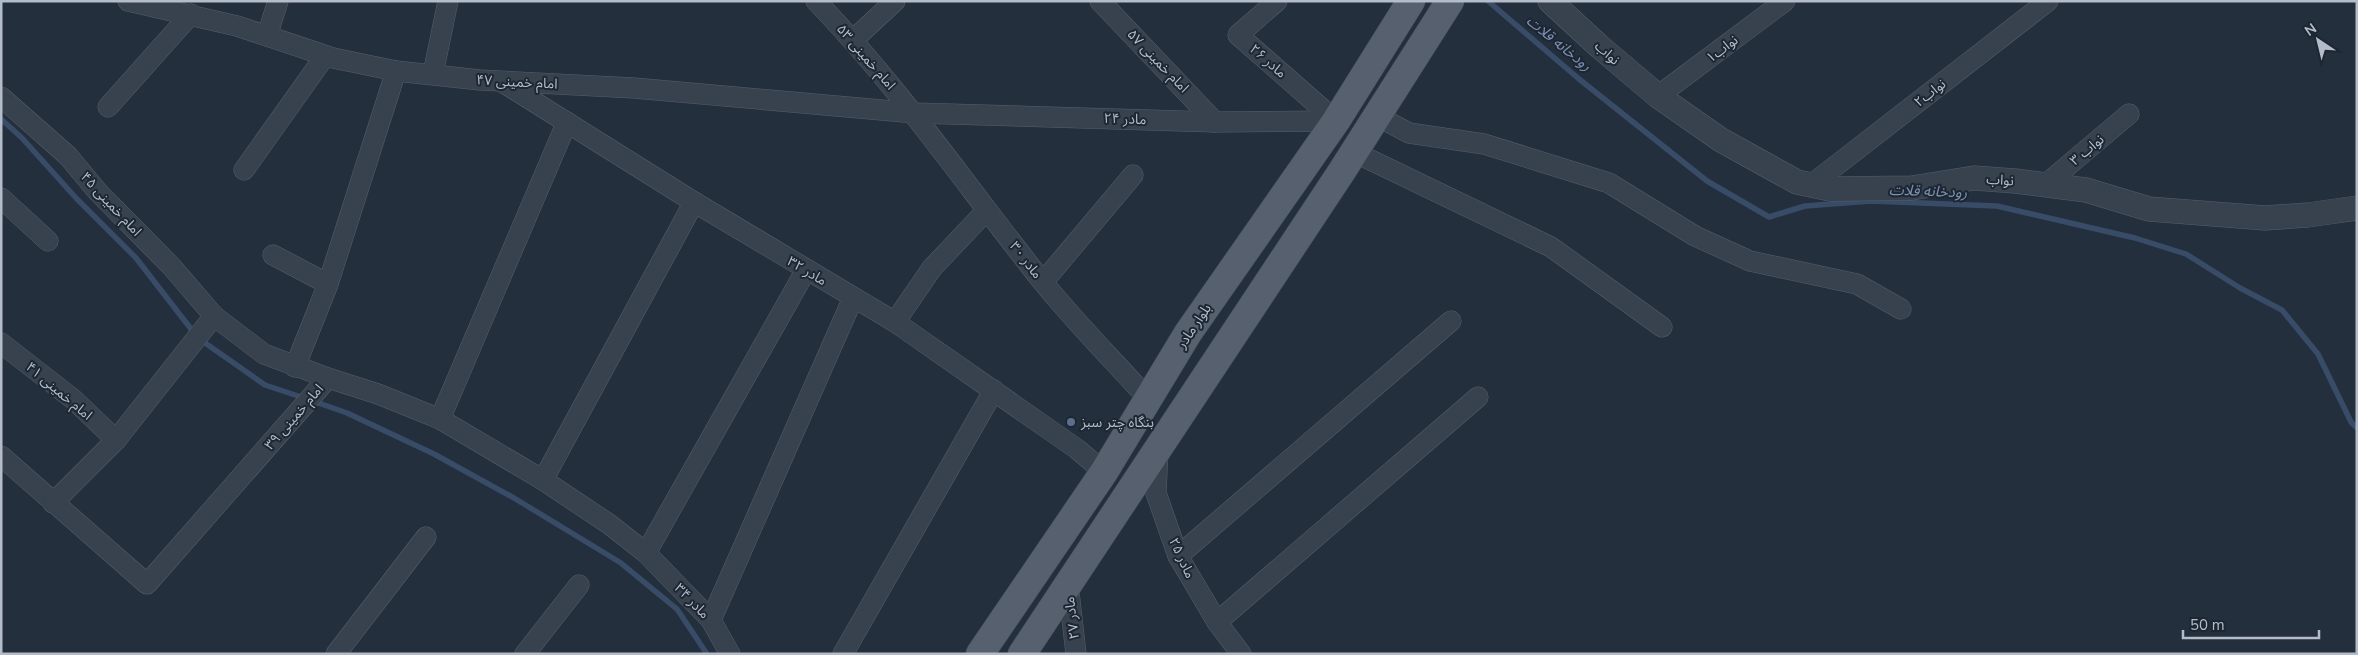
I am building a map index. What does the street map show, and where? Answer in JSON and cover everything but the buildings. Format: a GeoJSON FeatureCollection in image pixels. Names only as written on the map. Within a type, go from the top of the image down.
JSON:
{"type":"FeatureCollection","features":[{"type":"Feature","properties":{"kind":"main road","name":"بلوار مادر"},"geometry":{"type":"LineString","coordinates":[[980,654],[1104,472],[1188,333],[1336,122],[1411,1]]}},
{"type":"Feature","properties":{"kind":"main road"},"geometry":{"type":"LineString","coordinates":[[1022,654],[1354,152],[1450,1]]}},
{"type":"Feature","properties":{"kind":"main road"},"geometry":{"type":"LineString","coordinates":[[1188,333],[1220,355]]}},
{"type":"Feature","properties":{"kind":"street","name":"امام خمینی ۴۷"},"geometry":{"type":"LineString","coordinates":[[128,1],[200,11],[325,56],[396,71],[502,82],[634,88],[914,113]]}},
{"type":"Feature","properties":{"kind":"street"},"geometry":{"type":"LineString","coordinates":[[268,36],[278,1]]}},
{"type":"Feature","properties":{"kind":"street"},"geometry":{"type":"LineString","coordinates":[[434,74],[448,1]]}},
{"type":"Feature","properties":{"kind":"street","name":"امام خمینی ۵۳"},"geometry":{"type":"LineString","coordinates":[[816,1],[853,40],[914,113]]}},
{"type":"Feature","properties":{"kind":"street"},"geometry":{"type":"LineString","coordinates":[[853,40],[895,1]]}},
{"type":"Feature","properties":{"kind":"street","name":"امام خمینی ۵۷"},"geometry":{"type":"LineString","coordinates":[[1100,1],[1215,122]]}},
{"type":"Feature","properties":{"kind":"street","name":"مادر ۲۶"},"geometry":{"type":"LineString","coordinates":[[1277,1],[1238,35],[1336,122]]}},
{"type":"Feature","properties":{"kind":"street","name":"نواب"},"geometry":{"type":"LineString","coordinates":[[1550,1],[1600,47],[1658,96],[1721,140],[1797,182],[1830,189],[1912,188],[1974,178],[2086,190],[2149,209],[2265,218],[2308,215],[2357,208]]}},
{"type":"Feature","properties":{"kind":"street","name":"نواب۱"},"geometry":{"type":"LineString","coordinates":[[1658,96],[1785,1]]}},
{"type":"Feature","properties":{"kind":"street","name":"نواب۲"},"geometry":{"type":"LineString","coordinates":[[1811,185],[2048,1]]}},
{"type":"Feature","properties":{"kind":"street"},"geometry":{"type":"LineString","coordinates":[[108,107],[200,11]]}},
{"type":"Feature","properties":{"kind":"street"},"geometry":{"type":"LineString","coordinates":[[244,170],[325,56]]}},
{"type":"Feature","properties":{"kind":"street"},"geometry":{"type":"LineString","coordinates":[[295,367],[328,284],[396,71]]}},
{"type":"Feature","properties":{"kind":"street","name":"مادر ۳۲"},"geometry":{"type":"LineString","coordinates":[[502,82],[694,202],[895,322],[1077,449],[1104,472]]}},
{"type":"Feature","properties":{"kind":"street","name":"امام خمینی ۴۵"},"geometry":{"type":"LineString","coordinates":[[1,97],[68,156],[98,192],[172,267],[214,316],[264,354],[328,378]]}},
{"type":"Feature","properties":{"kind":"street","name":"مادر ۲۴"},"geometry":{"type":"LineString","coordinates":[[914,113],[1215,122],[1336,122]]}},
{"type":"Feature","properties":{"kind":"street","name":"مادر ۳۰"},"geometry":{"type":"LineString","coordinates":[[914,113],[1043,282],[1148,399]]}},
{"type":"Feature","properties":{"kind":"street","name":"نواب ۳"},"geometry":{"type":"LineString","coordinates":[[2045,185],[2128,114]]}},
{"type":"Feature","properties":{"kind":"street"},"geometry":{"type":"LineString","coordinates":[[1377,116],[1409,133],[1484,144],[1609,183],[1695,236],[1742,257],[1857,284],[1902,309]]}},
{"type":"Feature","properties":{"kind":"street"},"geometry":{"type":"LineString","coordinates":[[440,419],[567,122]]}},
{"type":"Feature","properties":{"kind":"street"},"geometry":{"type":"LineString","coordinates":[[1354,152],[1551,248],[1662,327]]}},
{"type":"Feature","properties":{"kind":"street"},"geometry":{"type":"LineString","coordinates":[[1043,282],[1133,175]]}},
{"type":"Feature","properties":{"kind":"street"},"geometry":{"type":"LineString","coordinates":[[1,198],[48,241]]}},
{"type":"Feature","properties":{"kind":"street"},"geometry":{"type":"LineString","coordinates":[[543,480],[694,202]]}},
{"type":"Feature","properties":{"kind":"street"},"geometry":{"type":"LineString","coordinates":[[895,322],[932,268],[987,210]]}},
{"type":"Feature","properties":{"kind":"street"},"geometry":{"type":"LineString","coordinates":[[272,255],[328,284]]}},
{"type":"Feature","properties":{"kind":"street"},"geometry":{"type":"LineString","coordinates":[[646,553],[806,270]]}},
{"type":"Feature","properties":{"kind":"street"},"geometry":{"type":"LineString","coordinates":[[711,620],[854,298]]}},
{"type":"Feature","properties":{"kind":"street"},"geometry":{"type":"LineString","coordinates":[[53,503],[116,440],[214,316]]}},
{"type":"Feature","properties":{"kind":"street"},"geometry":{"type":"LineString","coordinates":[[1178,556],[1451,320]]}},
{"type":"Feature","properties":{"kind":"street","name":"امام خمینی ۴۱"},"geometry":{"type":"LineString","coordinates":[[1,343],[72,399],[116,440]]}},
{"type":"Feature","properties":{"kind":"street","name":"امام خمینی ۳۹"},"geometry":{"type":"LineString","coordinates":[[1,456],[147,584],[328,378],[378,394],[440,419],[543,480],[609,524],[646,553]]}},
{"type":"Feature","properties":{"kind":"street"},"geometry":{"type":"LineString","coordinates":[[843,654],[994,390]]}},
{"type":"Feature","properties":{"kind":"street"},"geometry":{"type":"LineString","coordinates":[[1217,622],[1478,397]]}},
{"type":"Feature","properties":{"kind":"street","name":"مادر ۲۵"},"geometry":{"type":"LineString","coordinates":[[1158,450],[1156,493],[1178,556],[1217,622],[1241,654]]}},
{"type":"Feature","properties":{"kind":"street"},"geometry":{"type":"LineString","coordinates":[[336,654],[426,538]]}},
{"type":"Feature","properties":{"kind":"street","name":"مادر ۳۴"},"geometry":{"type":"LineString","coordinates":[[646,553],[711,620],[730,654]]}},
{"type":"Feature","properties":{"kind":"street","name":"مادر ۲۷"},"geometry":{"type":"LineString","coordinates":[[1068,583],[1076,654]]}},
{"type":"Feature","properties":{"kind":"street"},"geometry":{"type":"LineString","coordinates":[[525,654],[579,585]]}},
{"type":"Feature","properties":{"kind":"waterway","name":"رودخانه قلات"},"geometry":{"type":"LineString","coordinates":[[1488,1],[1579,79],[1707,181],[1769,217],[1805,206],[1871,201],[1997,206],[2135,238],[2186,254],[2240,288],[2282,310],[2318,354],[2351,422],[2357,428]]}},
{"type":"Feature","properties":{"kind":"waterway"},"geometry":{"type":"LineString","coordinates":[[1,119],[22,138],[76,198],[136,258],[198,338],[265,385],[304,398]]}},
{"type":"Feature","properties":{"kind":"waterway"},"geometry":{"type":"LineString","coordinates":[[313,401],[347,413],[434,454],[514,498],[621,563],[677,609],[707,654]]}},
{"type":"Feature","properties":{"kind":"place","name":"بنگاه چتر سبز"},"geometry":{"type":"Point","coordinates":[1071,422]}}]}
